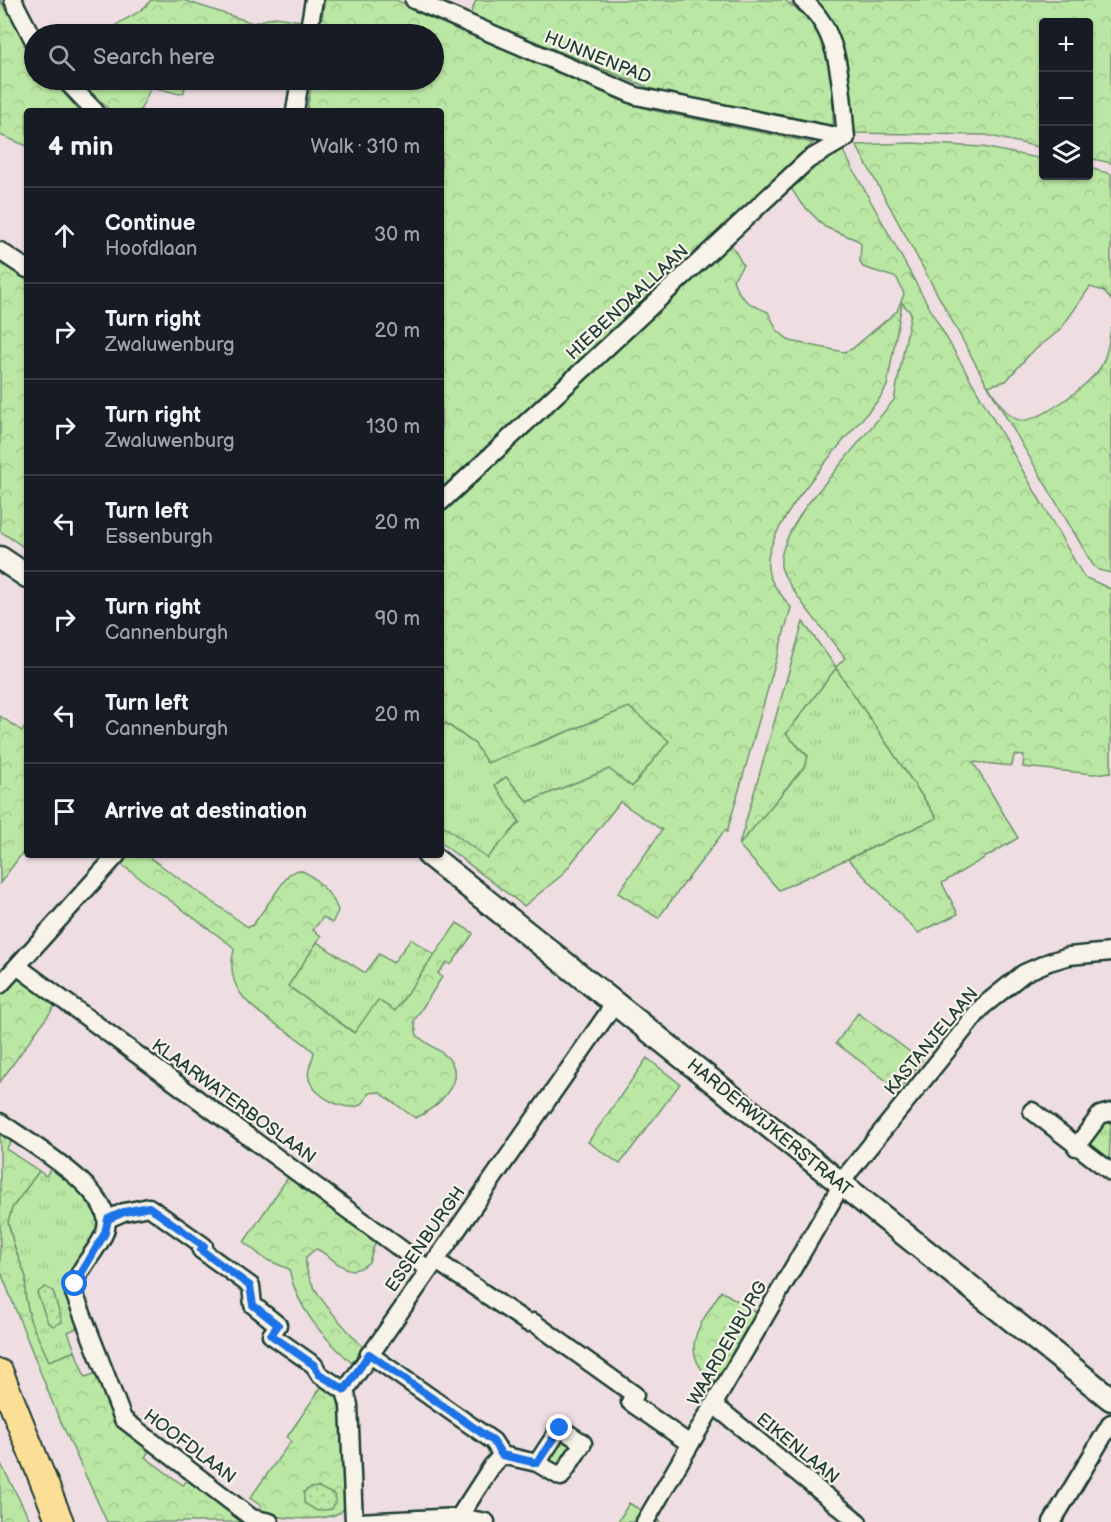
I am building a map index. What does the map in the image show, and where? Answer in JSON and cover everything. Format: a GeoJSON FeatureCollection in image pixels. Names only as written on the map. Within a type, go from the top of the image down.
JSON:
{"type":"FeatureCollection","features":[{"type":"Feature","properties":{"kind":"main road"},"geometry":{"type":"LineString","coordinates":[[0,558],[24,574]]}},
{"type":"Feature","properties":{"kind":"main road","name":"HARDERWIJKERSTRAAT"},"geometry":{"type":"LineString","coordinates":[[433,858],[1111,1399]]}},
{"type":"Feature","properties":{"kind":"main road"},"geometry":{"type":"LineString","coordinates":[[0,1373],[60,1522]]}},
{"type":"Feature","properties":{"kind":"street"},"geometry":{"type":"LineString","coordinates":[[13,0],[25,24]]}},
{"type":"Feature","properties":{"kind":"street"},"geometry":{"type":"LineString","coordinates":[[310,24],[314,0]]}},
{"type":"Feature","properties":{"kind":"street","name":"HUNNENPAD"},"geometry":{"type":"LineString","coordinates":[[414,0],[636,96],[846,138]]}},
{"type":"Feature","properties":{"kind":"street"},"geometry":{"type":"LineString","coordinates":[[802,0],[825,25],[834,49],[846,138]]}},
{"type":"Feature","properties":{"kind":"street"},"geometry":{"type":"LineString","coordinates":[[75,90],[92,108]]}},
{"type":"Feature","properties":{"kind":"street"},"geometry":{"type":"LineString","coordinates":[[295,108],[298,90]]}},
{"type":"Feature","properties":{"kind":"street","name":"HIEBENDAALLAAN"},"geometry":{"type":"LineString","coordinates":[[444,499],[808,160],[846,138]]}},
{"type":"Feature","properties":{"kind":"street"},"geometry":{"type":"LineString","coordinates":[[0,251],[24,267]]}},
{"type":"Feature","properties":{"kind":"street"},"geometry":{"type":"LineString","coordinates":[[0,985],[114,858]]}},
{"type":"Feature","properties":{"kind":"street","name":"KASTANJELAAN"},"geometry":{"type":"LineString","coordinates":[[842,1184],[969,1023],[1002,989],[1024,973],[1049,962],[1069,956],[1111,952]]}},
{"type":"Feature","properties":{"kind":"street","name":"KLAARWATERBOSLAAN"},"geometry":{"type":"LineString","coordinates":[[17,966],[431,1264],[528,1323],[533,1322],[635,1395],[630,1402],[690,1444]]}},
{"type":"Feature","properties":{"kind":"street","name":"ESSENBURGH"},"geometry":{"type":"LineString","coordinates":[[345,1390],[615,1003]]}},
{"type":"Feature","properties":{"kind":"street"},"geometry":{"type":"LineString","coordinates":[[1032,1111],[1111,1172]]}},
{"type":"Feature","properties":{"kind":"street"},"geometry":{"type":"LineString","coordinates":[[1076,1147],[1100,1115],[1111,1112]]}},
{"type":"Feature","properties":{"kind":"street"},"geometry":{"type":"LineString","coordinates":[[0,1122],[84,1183],[100,1200],[108,1219],[124,1212],[149,1207],[204,1246],[201,1250],[250,1286],[253,1305],[278,1325],[271,1335],[314,1365],[319,1374],[345,1390],[356,1522],[459,1517],[486,1522]]}},
{"type":"Feature","properties":{"kind":"street","name":"WAARDENBURG"},"geometry":{"type":"LineString","coordinates":[[645,1522],[842,1184]]}},
{"type":"Feature","properties":{"kind":"street","name":"HOOFDLAAN"},"geometry":{"type":"LineString","coordinates":[[108,1219],[105,1233],[77,1276],[74,1293],[118,1411],[128,1425],[251,1520],[270,1522]]}},
{"type":"Feature","properties":{"kind":"street"},"geometry":{"type":"LineString","coordinates":[[369,1354],[493,1441],[502,1455],[537,1463]]}},
{"type":"Feature","properties":{"kind":"street","name":"EIKENLAAN"},"geometry":{"type":"LineString","coordinates":[[714,1405],[858,1522]]}},
{"type":"Feature","properties":{"kind":"street"},"geometry":{"type":"LineString","coordinates":[[1052,1522],[1111,1423]]}},
{"type":"Feature","properties":{"kind":"street"},"geometry":{"type":"LineString","coordinates":[[459,1517],[492,1466],[502,1455]]}},
{"type":"Feature","properties":{"kind":"green space"},"geometry":{"type":"Polygon","coordinates":[[[0,0],[24,38],[24,90],[61,90],[76,108],[24,108],[24,145],[0,135],[0,0]]]}},
{"type":"Feature","properties":{"kind":"green space"},"geometry":{"type":"Polygon","coordinates":[[[151,0],[183,0],[253,23],[275,17],[301,21],[301,24],[117,24],[146,6],[151,0]]]}},
{"type":"Feature","properties":{"kind":"green space"},"geometry":{"type":"Polygon","coordinates":[[[325,0],[396,0],[618,99],[651,110],[813,143],[444,487],[444,108],[307,108],[310,90],[444,90],[444,24],[321,24],[325,0]]]}},
{"type":"Feature","properties":{"kind":"green space"},"geometry":{"type":"Polygon","coordinates":[[[476,0],[785,0],[812,22],[824,41],[828,52],[831,78],[833,126],[662,93],[470,15],[476,0]]]}},
{"type":"Feature","properties":{"kind":"green space"},"geometry":{"type":"Polygon","coordinates":[[[811,0],[1111,0],[1111,163],[1093,159],[1093,18],[1039,18],[1039,147],[986,135],[850,133],[811,0]]]}},
{"type":"Feature","properties":{"kind":"green space"},"geometry":{"type":"Polygon","coordinates":[[[89,90],[150,90],[141,108],[108,108],[89,90]]]}},
{"type":"Feature","properties":{"kind":"green space"},"geometry":{"type":"Polygon","coordinates":[[[163,90],[184,90],[180,94],[163,90]]]}},
{"type":"Feature","properties":{"kind":"green space"},"geometry":{"type":"Polygon","coordinates":[[[912,143],[983,147],[1039,158],[1039,180],[1093,180],[1093,169],[1111,174],[1111,300],[1104,291],[1090,287],[1060,330],[1030,354],[1006,381],[988,386],[1014,418],[1028,420],[1038,416],[1075,393],[1100,368],[1111,328],[1111,573],[1099,570],[1093,565],[986,383],[856,145],[912,143]]]}},
{"type":"Feature","properties":{"kind":"green space"},"geometry":{"type":"Polygon","coordinates":[[[842,149],[934,316],[1084,577],[1111,589],[1111,772],[1094,774],[1023,767],[1024,756],[1014,755],[1012,766],[973,762],[1018,838],[942,883],[958,914],[918,933],[848,859],[937,818],[836,668],[786,734],[808,757],[804,767],[739,845],[803,622],[836,667],[845,658],[790,585],[781,566],[781,558],[789,534],[806,506],[894,400],[911,313],[902,303],[887,386],[880,398],[811,480],[793,505],[779,528],[770,550],[769,574],[791,608],[727,832],[725,830],[658,918],[618,893],[662,830],[620,802],[562,875],[524,906],[444,845],[444,826],[487,858],[520,822],[495,785],[506,777],[528,802],[609,769],[632,787],[669,741],[629,707],[487,763],[475,744],[446,723],[444,725],[444,511],[731,244],[743,265],[733,280],[739,293],[751,304],[768,312],[777,330],[790,341],[844,352],[852,349],[897,311],[904,294],[897,278],[863,267],[860,262],[861,244],[857,240],[825,227],[800,202],[791,188],[815,166],[842,149]]]}},
{"type":"Feature","properties":{"kind":"green space"},"geometry":{"type":"Polygon","coordinates":[[[0,256],[24,272],[24,547],[0,531],[0,256]]]}},
{"type":"Feature","properties":{"kind":"green space"},"geometry":{"type":"Polygon","coordinates":[[[836,668],[937,818],[779,890],[739,845],[804,767],[808,756],[786,734],[836,668]]]}},
{"type":"Feature","properties":{"kind":"green space"},"geometry":{"type":"Polygon","coordinates":[[[629,707],[669,741],[632,787],[609,769],[528,802],[506,777],[495,785],[520,822],[487,859],[444,826],[444,724],[475,744],[532,746],[629,707]]]}},
{"type":"Feature","properties":{"kind":"green space"},"geometry":{"type":"Polygon","coordinates":[[[0,716],[22,731],[24,729],[24,851],[0,883],[0,716]]]}},
{"type":"Feature","properties":{"kind":"green space"},"geometry":{"type":"Polygon","coordinates":[[[122,858],[150,858],[248,927],[253,925],[289,874],[298,870],[310,875],[322,886],[338,911],[332,923],[323,917],[313,930],[321,936],[288,986],[354,1033],[378,1000],[395,1011],[457,923],[472,932],[473,934],[451,965],[447,962],[438,973],[442,977],[414,1021],[417,1035],[447,1057],[453,1066],[452,1084],[447,1093],[432,1108],[415,1118],[379,1092],[369,1093],[363,1103],[354,1107],[338,1105],[330,1101],[317,1091],[309,1079],[309,1068],[314,1052],[257,1010],[245,999],[236,985],[232,969],[234,950],[232,946],[118,862],[122,858]]]}},
{"type":"Feature","properties":{"kind":"green space"},"geometry":{"type":"Polygon","coordinates":[[[411,939],[434,955],[395,1011],[355,1033],[288,986],[317,942],[365,973],[379,954],[393,963],[411,939]]]}},
{"type":"Feature","properties":{"kind":"green space"},"geometry":{"type":"Polygon","coordinates":[[[14,977],[25,980],[57,1003],[0,1082],[0,994],[14,977]]]}},
{"type":"Feature","properties":{"kind":"green space"},"geometry":{"type":"Polygon","coordinates":[[[858,1013],[922,1061],[899,1090],[836,1043],[858,1013]]]}},
{"type":"Feature","properties":{"kind":"green space"},"geometry":{"type":"Polygon","coordinates":[[[647,1058],[680,1084],[620,1164],[588,1142],[647,1058]]]}},
{"type":"Feature","properties":{"kind":"green space"},"geometry":{"type":"Polygon","coordinates":[[[1111,1118],[1109,1165],[1088,1147],[1095,1129],[1111,1118]]]}},
{"type":"Feature","properties":{"kind":"green space"},"geometry":{"type":"Polygon","coordinates":[[[0,1129],[13,1139],[6,1149],[39,1171],[12,1208],[8,1222],[26,1277],[25,1294],[30,1320],[49,1361],[75,1351],[85,1377],[97,1373],[118,1422],[152,1447],[145,1457],[183,1485],[191,1476],[236,1515],[240,1522],[107,1522],[55,1409],[0,1270],[0,1129]]]}},
{"type":"Feature","properties":{"kind":"green space"},"geometry":{"type":"Polygon","coordinates":[[[52,1166],[91,1200],[96,1210],[97,1221],[95,1233],[74,1269],[71,1281],[79,1327],[68,1332],[75,1351],[49,1362],[30,1321],[25,1294],[26,1277],[8,1222],[12,1208],[39,1171],[46,1176],[52,1166]]]}},
{"type":"Feature","properties":{"kind":"green space"},"geometry":{"type":"Polygon","coordinates":[[[289,1176],[376,1240],[369,1262],[354,1270],[341,1266],[316,1249],[306,1257],[311,1280],[318,1293],[363,1347],[352,1363],[312,1321],[298,1297],[289,1269],[265,1259],[244,1242],[289,1176]]]}},
{"type":"Feature","properties":{"kind":"green space"},"geometry":{"type":"Polygon","coordinates":[[[45,1287],[53,1291],[62,1322],[53,1326],[48,1323],[37,1293],[45,1287]]]}},
{"type":"Feature","properties":{"kind":"green space"},"geometry":{"type":"Polygon","coordinates":[[[721,1291],[756,1312],[716,1383],[704,1372],[694,1349],[699,1327],[721,1291]]]}},
{"type":"Feature","properties":{"kind":"green space"},"geometry":{"type":"Polygon","coordinates":[[[322,1386],[336,1396],[344,1408],[347,1503],[341,1512],[312,1518],[277,1516],[259,1511],[261,1506],[250,1498],[291,1441],[287,1437],[322,1386]]]}},
{"type":"Feature","properties":{"kind":"green space"},"geometry":{"type":"Polygon","coordinates":[[[561,1439],[570,1441],[572,1447],[560,1467],[549,1464],[548,1456],[561,1439]]]}},
{"type":"Feature","properties":{"kind":"green space"},"geometry":{"type":"Polygon","coordinates":[[[0,1462],[31,1522],[0,1522],[0,1462]]]}},
{"type":"Feature","properties":{"kind":"green space"},"geometry":{"type":"Polygon","coordinates":[[[318,1487],[335,1495],[336,1500],[332,1509],[317,1511],[304,1503],[304,1492],[318,1487]]]}},
{"type":"Feature","properties":{"kind":"green space"},"geometry":{"type":"Polygon","coordinates":[[[629,1503],[660,1522],[618,1522],[629,1503]]]}},
{"type":"Feature","properties":{"kind":"route"},"geometry":{"type":"LineString","coordinates":[[75,1284],[77,1276],[105,1233],[108,1219],[124,1212],[149,1207],[204,1246],[201,1250],[250,1286],[253,1305],[278,1325],[271,1335],[314,1365],[319,1374],[330,1382],[345,1390],[369,1354],[493,1441],[502,1455],[519,1460],[537,1463],[560,1428]]}}]}
